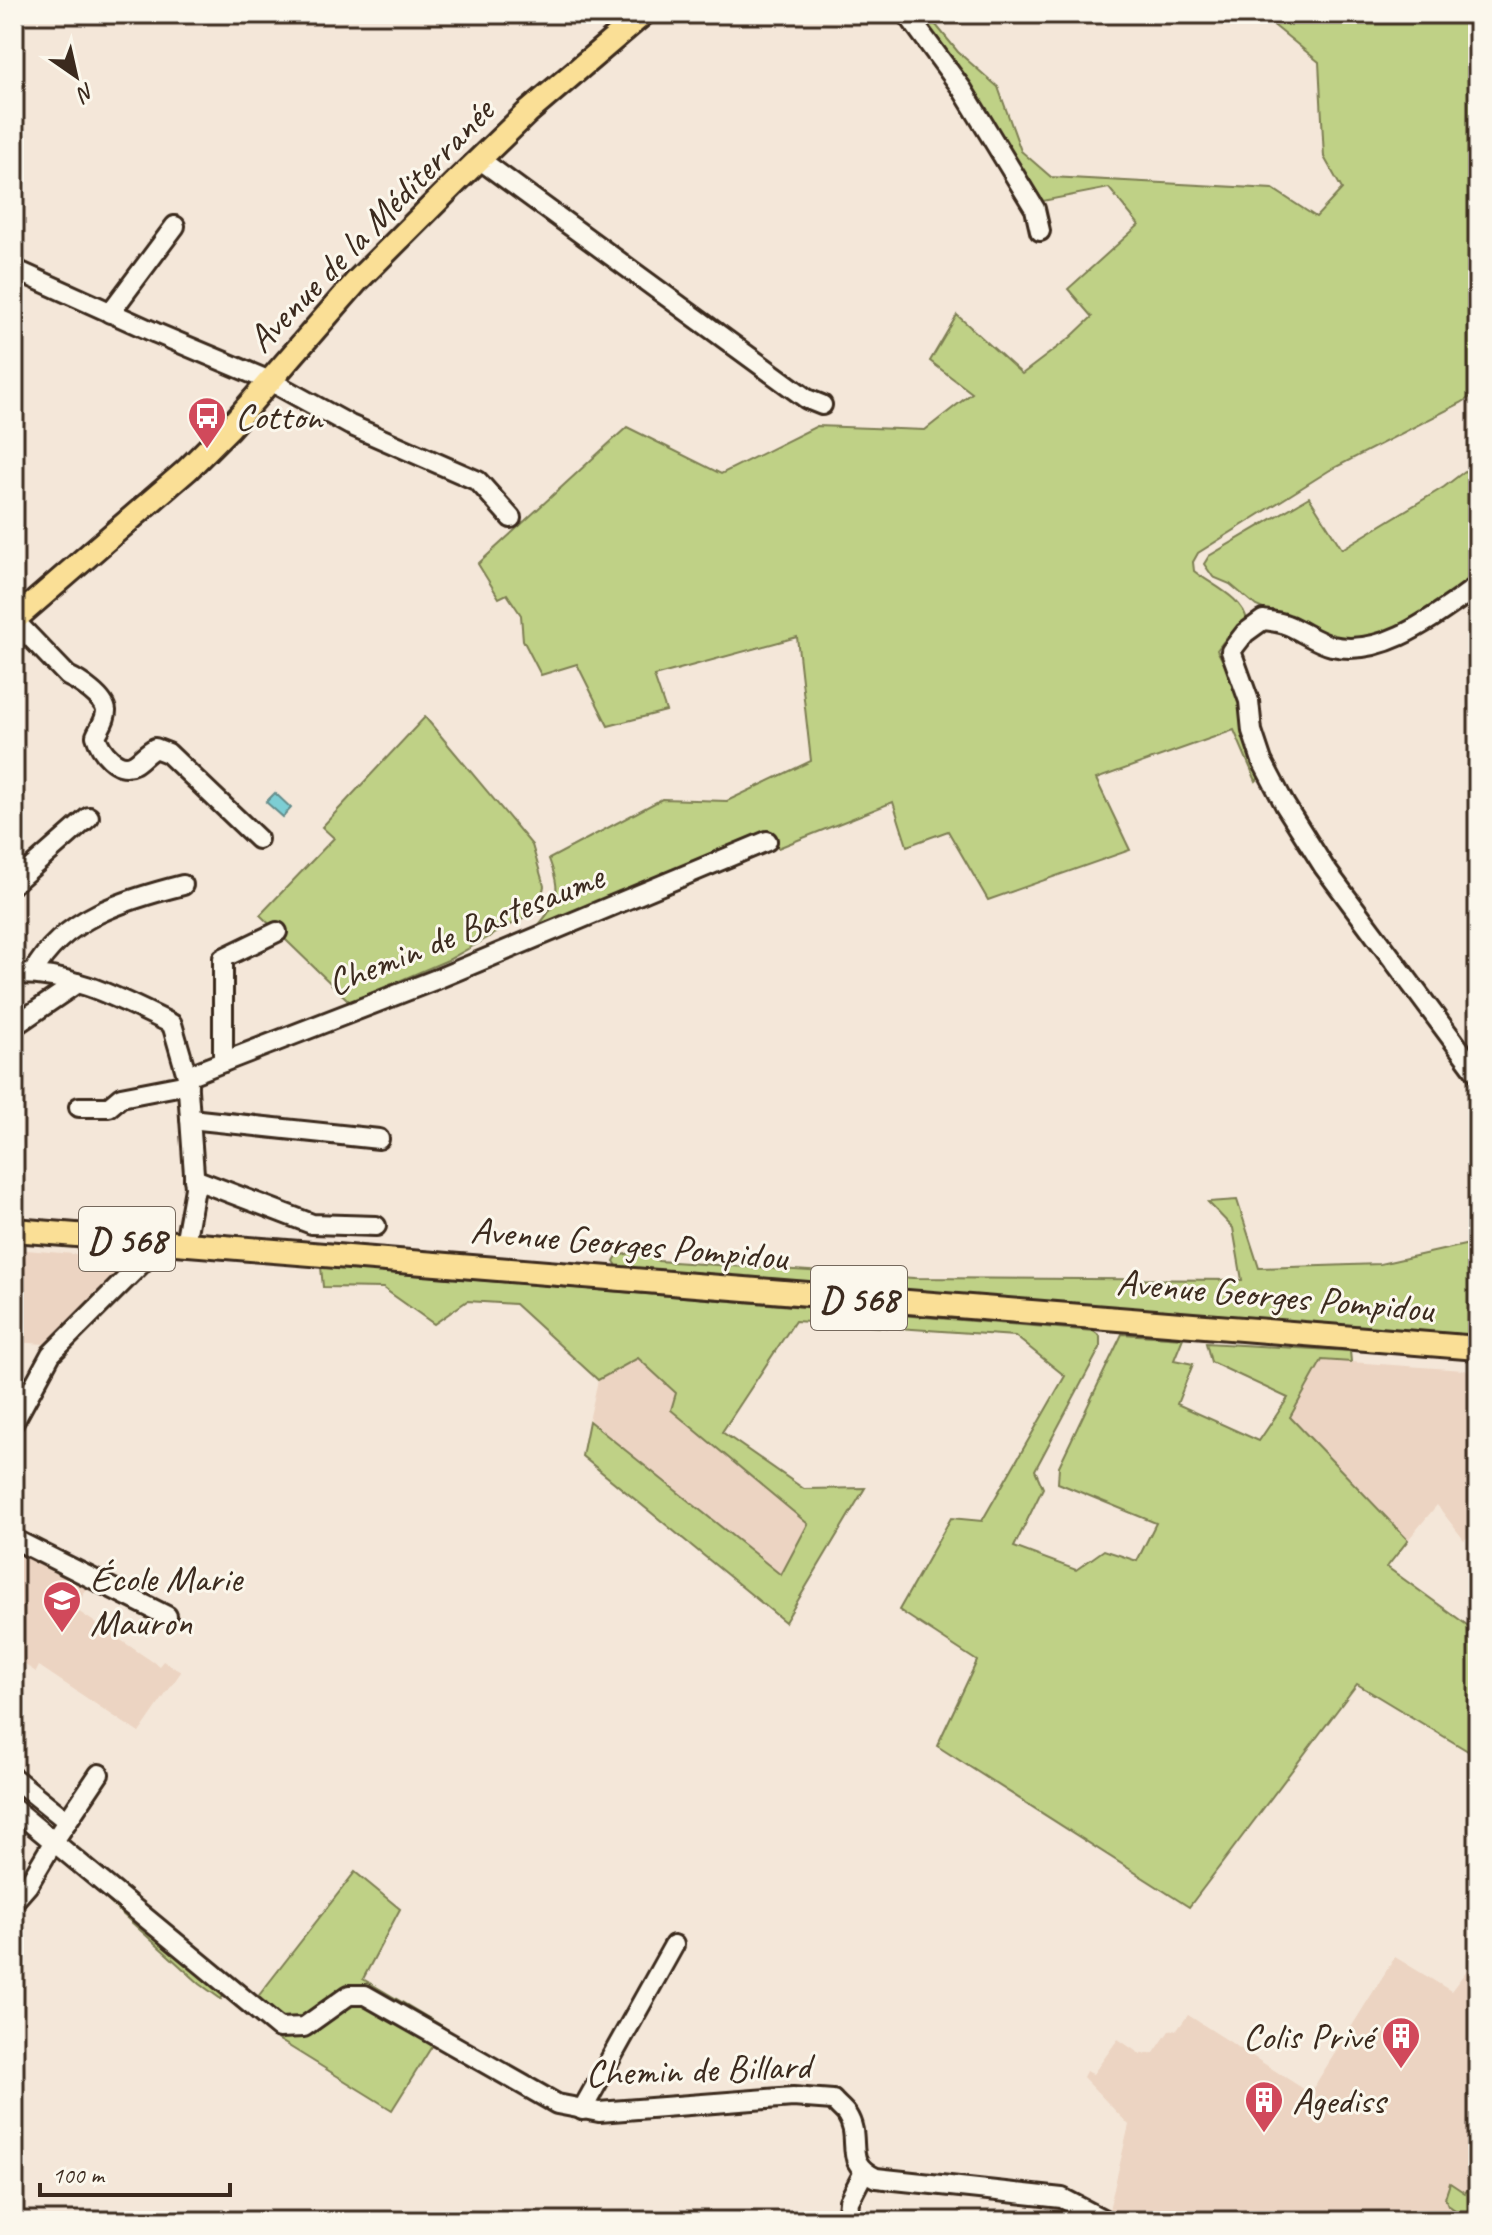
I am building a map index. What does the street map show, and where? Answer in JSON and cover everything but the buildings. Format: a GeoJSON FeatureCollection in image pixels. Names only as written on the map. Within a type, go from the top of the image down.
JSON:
{"type":"FeatureCollection","features":[{"type":"Feature","properties":{"kind":"main road","name":"Avenue de la Méditerranée"},"geometry":{"type":"LineString","coordinates":[[14,620],[187,470],[229,428],[356,282],[479,159],[527,113],[643,14]]}},
{"type":"Feature","properties":{"kind":"main road","name":"Avenue Georges Pompidou"},"geometry":{"type":"LineString","coordinates":[[14,1230],[1478,1348]]}},
{"type":"Feature","properties":{"kind":"street"},"geometry":{"type":"LineString","coordinates":[[907,14],[962,89],[1035,209],[1040,231]]}},
{"type":"Feature","properties":{"kind":"street"},"geometry":{"type":"LineString","coordinates":[[479,159],[807,399],[822,405]]}},
{"type":"Feature","properties":{"kind":"street"},"geometry":{"type":"LineString","coordinates":[[110,313],[175,226]]}},
{"type":"Feature","properties":{"kind":"street"},"geometry":{"type":"LineString","coordinates":[[14,269],[270,381],[350,425],[478,481],[511,518]]}},
{"type":"Feature","properties":{"kind":"street"},"geometry":{"type":"LineString","coordinates":[[1478,586],[1386,642],[1350,649],[1328,645],[1284,623],[1263,620],[1245,633],[1231,651],[1249,701],[1252,731],[1262,761],[1285,805],[1324,867],[1478,1074]]}},
{"type":"Feature","properties":{"kind":"street"},"geometry":{"type":"LineString","coordinates":[[14,620],[68,676],[103,704],[105,717],[96,736],[113,761],[127,766],[133,765],[155,748],[168,753],[258,839]]}},
{"type":"Feature","properties":{"kind":"street"},"geometry":{"type":"LineString","coordinates":[[14,883],[89,817]]}},
{"type":"Feature","properties":{"kind":"street","name":"Chemin de Bastesaume"},"geometry":{"type":"LineString","coordinates":[[79,1107],[109,1107],[121,1097],[188,1080],[223,1062],[437,979],[767,841]]}},
{"type":"Feature","properties":{"kind":"street"},"geometry":{"type":"LineString","coordinates":[[33,973],[43,954],[91,917],[127,899],[183,885]]}},
{"type":"Feature","properties":{"kind":"street"},"geometry":{"type":"LineString","coordinates":[[223,1062],[223,958],[277,932]]}},
{"type":"Feature","properties":{"kind":"street"},"geometry":{"type":"LineString","coordinates":[[14,974],[42,973],[105,991],[172,1024],[188,1080],[194,1179],[174,1243],[51,1354],[14,1422]]}},
{"type":"Feature","properties":{"kind":"street"},"geometry":{"type":"LineString","coordinates":[[14,1026],[77,983]]}},
{"type":"Feature","properties":{"kind":"street"},"geometry":{"type":"LineString","coordinates":[[190,1119],[379,1139]]}},
{"type":"Feature","properties":{"kind":"street"},"geometry":{"type":"LineString","coordinates":[[194,1179],[312,1224],[376,1226]]}},
{"type":"Feature","properties":{"kind":"street"},"geometry":{"type":"LineString","coordinates":[[14,1539],[167,1616]]}},
{"type":"Feature","properties":{"kind":"street"},"geometry":{"type":"LineString","coordinates":[[14,1901],[28,1885],[99,1774]]}},
{"type":"Feature","properties":{"kind":"street"},"geometry":{"type":"LineString","coordinates":[[15,1779],[67,1821]]}},
{"type":"Feature","properties":{"kind":"street","name":"Chemin de Billard"},"geometry":{"type":"LineString","coordinates":[[14,1809],[279,2028],[304,2027],[349,1995],[365,1995],[557,2104],[582,2110],[599,2112],[793,2097],[833,2100],[849,2117],[856,2163],[864,2172]]}},
{"type":"Feature","properties":{"kind":"street"},"geometry":{"type":"LineString","coordinates":[[582,2110],[674,1945]]}},
{"type":"Feature","properties":{"kind":"street"},"geometry":{"type":"LineString","coordinates":[[847,2221],[849,2201],[864,2172],[876,2178],[1062,2198],[1106,2221]]}},
{"type":"Feature","properties":{"kind":"shaded area"},"geometry":{"type":"Polygon","coordinates":[[[14,1249],[133,1259],[45,1344],[14,1342],[14,1249]]]}},
{"type":"Feature","properties":{"kind":"shaded area"},"geometry":{"type":"Polygon","coordinates":[[[638,1358],[676,1393],[671,1410],[808,1524],[781,1575],[589,1421],[598,1380],[638,1358]]]}},
{"type":"Feature","properties":{"kind":"shaded area"},"geometry":{"type":"Polygon","coordinates":[[[1322,1360],[1478,1371],[1478,1531],[1464,1540],[1437,1505],[1408,1540],[1290,1417],[1322,1360]]]}},
{"type":"Feature","properties":{"kind":"shaded area","name":"École Marie Mauron"},"geometry":{"type":"Polygon","coordinates":[[[14,1544],[90,1583],[75,1609],[159,1666],[163,1661],[181,1672],[139,1733],[39,1666],[36,1672],[14,1658],[14,1544]]]}},
{"type":"Feature","properties":{"kind":"shaded area"},"geometry":{"type":"Polygon","coordinates":[[[1395,1957],[1451,1991],[1474,1961],[1478,1965],[1478,2221],[1121,2221],[1108,2214],[1129,2125],[1083,2077],[1086,2071],[1093,2074],[1118,2039],[1140,2054],[1154,2053],[1169,2031],[1177,2030],[1188,2015],[1310,2093],[1395,1957]]]}},
{"type":"Feature","properties":{"kind":"green space"},"geometry":{"type":"Polygon","coordinates":[[[916,14],[927,14],[958,52],[998,87],[1021,151],[1051,177],[1273,189],[1316,217],[1342,189],[1324,157],[1319,62],[1260,14],[1478,14],[1478,392],[1330,470],[1198,553],[1193,562],[1194,571],[1226,593],[1245,613],[1247,621],[1217,650],[1235,684],[1263,774],[1256,781],[1234,730],[1096,779],[1130,850],[988,900],[948,831],[907,846],[893,802],[778,848],[761,834],[536,928],[556,896],[549,859],[662,799],[727,801],[811,761],[797,637],[654,676],[666,711],[608,726],[577,664],[541,675],[523,640],[521,615],[507,594],[499,598],[478,564],[627,427],[721,474],[817,426],[925,430],[972,393],[930,361],[957,315],[1022,374],[1092,317],[1068,289],[1139,225],[1109,188],[1043,201],[916,14]]]}},
{"type":"Feature","properties":{"kind":"green space"},"geometry":{"type":"Polygon","coordinates":[[[1478,461],[1478,576],[1397,629],[1353,642],[1318,632],[1256,606],[1230,584],[1213,577],[1204,564],[1209,556],[1309,497],[1342,549],[1444,487],[1478,461]]]}},
{"type":"Feature","properties":{"kind":"green space"},"geometry":{"type":"Polygon","coordinates":[[[425,717],[532,845],[544,886],[539,909],[448,960],[350,1002],[260,915],[334,838],[322,827],[425,717]]]}},
{"type":"Feature","properties":{"kind":"green space"},"geometry":{"type":"Polygon","coordinates":[[[1237,1200],[1259,1268],[1380,1264],[1478,1242],[1478,1337],[628,1269],[617,1266],[614,1261],[617,1256],[645,1250],[658,1261],[914,1278],[1242,1280],[1233,1228],[1208,1202],[1237,1200]]]}},
{"type":"Feature","properties":{"kind":"green space"},"geometry":{"type":"Polygon","coordinates":[[[321,1267],[1093,1331],[1100,1336],[1100,1348],[1035,1470],[1043,1488],[1014,1547],[1076,1570],[1104,1550],[1137,1561],[1156,1523],[1058,1483],[1059,1466],[1122,1334],[1183,1338],[1174,1360],[1193,1364],[1177,1404],[1259,1441],[1288,1398],[1211,1362],[1206,1343],[1350,1351],[1351,1362],[1322,1360],[1290,1417],[1408,1540],[1387,1567],[1478,1633],[1478,1757],[1357,1684],[1189,1907],[937,1746],[977,1661],[899,1610],[951,1518],[982,1521],[1065,1376],[1015,1336],[795,1321],[722,1432],[804,1489],[865,1488],[785,1622],[582,1456],[589,1421],[781,1575],[808,1524],[671,1410],[676,1393],[638,1358],[598,1380],[515,1304],[467,1301],[434,1324],[383,1288],[323,1287],[321,1267]]]}},
{"type":"Feature","properties":{"kind":"green space"},"geometry":{"type":"Polygon","coordinates":[[[67,1840],[233,1980],[221,1999],[200,1984],[57,1855],[67,1840]]]}},
{"type":"Feature","properties":{"kind":"green space"},"geometry":{"type":"Polygon","coordinates":[[[355,1872],[400,1909],[363,1979],[444,2027],[392,2110],[271,2035],[246,2012],[355,1872]]]}},
{"type":"Feature","properties":{"kind":"green space"},"geometry":{"type":"Polygon","coordinates":[[[1450,2183],[1465,2193],[1470,2187],[1478,2192],[1478,2219],[1448,2205],[1445,2198],[1450,2183]]]}},
{"type":"Feature","properties":{"kind":"water"},"geometry":{"type":"Polygon","coordinates":[[[275,793],[291,808],[283,817],[266,802],[275,793]]]}},
{"type":"Feature","properties":{"kind":"place","name":"Cotton"},"geometry":{"type":"Point","coordinates":[207,450]}},
{"type":"Feature","properties":{"kind":"place","name":"École Marie Mauron"},"geometry":{"type":"Point","coordinates":[62,1634]}},
{"type":"Feature","properties":{"kind":"place","name":"Colis Privé"},"geometry":{"type":"Point","coordinates":[1401,2070]}},
{"type":"Feature","properties":{"kind":"place","name":"Agediss"},"geometry":{"type":"Point","coordinates":[1264,2134]}}]}
